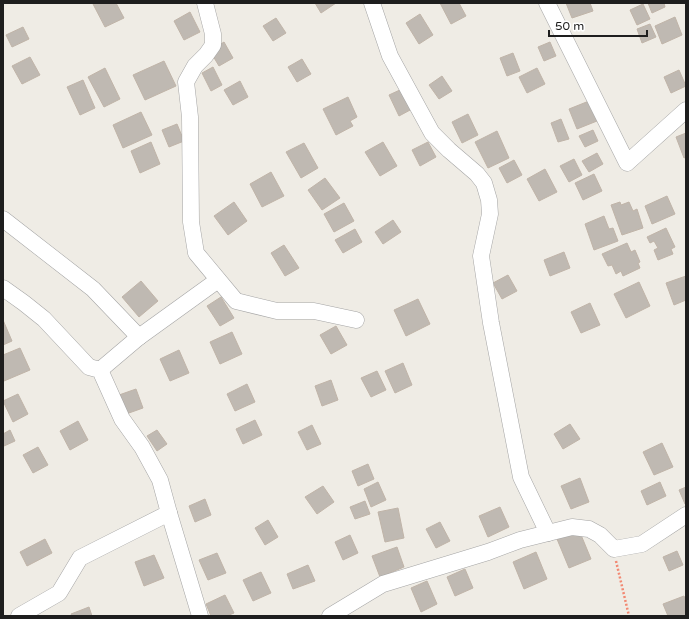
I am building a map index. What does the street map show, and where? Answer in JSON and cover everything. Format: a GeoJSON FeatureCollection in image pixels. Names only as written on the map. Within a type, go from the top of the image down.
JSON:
{"type":"FeatureCollection","features":[{"type":"Feature","properties":{"kind":"street"},"geometry":{"type":"LineString","coordinates":[[205,3],[213,34],[213,45],[206,55],[194,66],[186,82],[190,117],[191,222],[196,253],[236,301],[277,312],[314,311],[356,320]]}},
{"type":"Feature","properties":{"kind":"street"},"geometry":{"type":"LineString","coordinates":[[372,3],[390,56],[432,133],[477,174],[484,183],[489,200],[490,214],[482,256],[491,323],[521,477],[548,534]]}},
{"type":"Feature","properties":{"kind":"street"},"geometry":{"type":"LineString","coordinates":[[547,3],[627,163],[686,110]]}},
{"type":"Feature","properties":{"kind":"street"},"geometry":{"type":"LineString","coordinates":[[3,220],[93,289],[140,337]]}},
{"type":"Feature","properties":{"kind":"street"},"geometry":{"type":"LineString","coordinates":[[100,370],[140,337],[218,280]]}},
{"type":"Feature","properties":{"kind":"street"},"geometry":{"type":"LineString","coordinates":[[3,288],[44,319],[89,367],[100,370]]}},
{"type":"Feature","properties":{"kind":"street"},"geometry":{"type":"LineString","coordinates":[[100,370],[122,419],[142,447],[160,480],[200,616]]}},
{"type":"Feature","properties":{"kind":"street"},"geometry":{"type":"LineString","coordinates":[[19,616],[60,593],[80,558],[169,513]]}},
{"type":"Feature","properties":{"kind":"street"},"geometry":{"type":"LineString","coordinates":[[330,616],[383,584],[488,552],[520,540],[548,534],[572,526],[589,529],[600,535],[614,549],[642,544],[686,515]]}},
{"type":"Feature","properties":{"kind":"path"},"geometry":{"type":"LineString","coordinates":[[614,549],[628,616]]}},
{"type":"Feature","properties":{"kind":"building"},"geometry":{"type":"Polygon","coordinates":[[[116,3],[124,18],[105,27],[93,4],[116,3]]]}},
{"type":"Feature","properties":{"kind":"building"},"geometry":{"type":"Polygon","coordinates":[[[315,3],[336,3],[321,13],[315,3]]]}},
{"type":"Feature","properties":{"kind":"building"},"geometry":{"type":"Polygon","coordinates":[[[440,3],[459,3],[466,16],[451,24],[440,3]]]}},
{"type":"Feature","properties":{"kind":"building"},"geometry":{"type":"Polygon","coordinates":[[[566,3],[590,3],[593,11],[572,18],[566,3]]]}},
{"type":"Feature","properties":{"kind":"building"},"geometry":{"type":"Polygon","coordinates":[[[648,3],[664,3],[665,7],[652,13],[648,3]]]}},
{"type":"Feature","properties":{"kind":"building"},"geometry":{"type":"Polygon","coordinates":[[[643,4],[650,19],[637,25],[630,10],[643,4]]]}},
{"type":"Feature","properties":{"kind":"building"},"geometry":{"type":"Polygon","coordinates":[[[190,12],[200,32],[184,40],[174,21],[190,12]]]}},
{"type":"Feature","properties":{"kind":"building"},"geometry":{"type":"Polygon","coordinates":[[[420,14],[433,35],[419,44],[406,23],[420,14]]]}},
{"type":"Feature","properties":{"kind":"building"},"geometry":{"type":"Polygon","coordinates":[[[675,17],[682,35],[662,44],[655,26],[675,17]]]}},
{"type":"Feature","properties":{"kind":"building"},"geometry":{"type":"Polygon","coordinates":[[[276,18],[286,33],[273,41],[263,26],[276,18]]]}},
{"type":"Feature","properties":{"kind":"building"},"geometry":{"type":"Polygon","coordinates":[[[650,24],[656,37],[642,43],[637,29],[650,24]]]}},
{"type":"Feature","properties":{"kind":"building"},"geometry":{"type":"Polygon","coordinates":[[[23,27],[29,39],[12,47],[6,35],[23,27]]]}},
{"type":"Feature","properties":{"kind":"building"},"geometry":{"type":"Polygon","coordinates":[[[224,42],[233,58],[219,66],[210,51],[224,42]]]}},
{"type":"Feature","properties":{"kind":"building"},"geometry":{"type":"Polygon","coordinates":[[[550,42],[556,56],[544,61],[538,47],[550,42]]]}},
{"type":"Feature","properties":{"kind":"building"},"geometry":{"type":"Polygon","coordinates":[[[513,53],[520,71],[507,76],[500,58],[513,53]]]}},
{"type":"Feature","properties":{"kind":"building"},"geometry":{"type":"Polygon","coordinates":[[[30,57],[40,75],[22,84],[12,66],[30,57]]]}},
{"type":"Feature","properties":{"kind":"building"},"geometry":{"type":"Polygon","coordinates":[[[302,59],[311,74],[297,82],[288,67],[302,59]]]}},
{"type":"Feature","properties":{"kind":"building"},"geometry":{"type":"Polygon","coordinates":[[[164,61],[176,86],[145,100],[133,75],[164,61]]]}},
{"type":"Feature","properties":{"kind":"building"},"geometry":{"type":"Polygon","coordinates":[[[213,67],[222,85],[211,91],[202,73],[213,67]]]}},
{"type":"Feature","properties":{"kind":"building"},"geometry":{"type":"Polygon","coordinates":[[[105,68],[120,99],[104,107],[88,77],[105,68]]]}},
{"type":"Feature","properties":{"kind":"building"},"geometry":{"type":"Polygon","coordinates":[[[537,68],[545,84],[527,93],[519,77],[537,68]]]}},
{"type":"Feature","properties":{"kind":"building"},"geometry":{"type":"Polygon","coordinates":[[[679,70],[686,86],[671,93],[664,77],[679,70]]]}},
{"type":"Feature","properties":{"kind":"building"},"geometry":{"type":"Polygon","coordinates":[[[442,76],[452,91],[439,99],[429,85],[442,76]]]}},
{"type":"Feature","properties":{"kind":"building"},"geometry":{"type":"Polygon","coordinates":[[[83,80],[95,108],[80,115],[67,87],[83,80]]]}},
{"type":"Feature","properties":{"kind":"building"},"geometry":{"type":"Polygon","coordinates":[[[240,81],[248,97],[233,105],[224,90],[240,81]]]}},
{"type":"Feature","properties":{"kind":"building"},"geometry":{"type":"Polygon","coordinates":[[[402,89],[412,109],[399,116],[389,95],[402,89]]]}},
{"type":"Feature","properties":{"kind":"building"},"geometry":{"type":"Polygon","coordinates":[[[348,97],[357,117],[350,121],[353,126],[336,135],[323,109],[348,97]]]}},
{"type":"Feature","properties":{"kind":"building"},"geometry":{"type":"Polygon","coordinates":[[[589,101],[597,121],[577,129],[569,109],[589,101]]]}},
{"type":"Feature","properties":{"kind":"building"},"geometry":{"type":"Polygon","coordinates":[[[141,112],[152,135],[123,148],[113,125],[141,112]]]}},
{"type":"Feature","properties":{"kind":"building"},"geometry":{"type":"Polygon","coordinates":[[[468,114],[478,135],[462,143],[452,122],[468,114]]]}},
{"type":"Feature","properties":{"kind":"building"},"geometry":{"type":"Polygon","coordinates":[[[561,119],[569,139],[558,142],[551,123],[561,119]]]}},
{"type":"Feature","properties":{"kind":"building"},"geometry":{"type":"Polygon","coordinates":[[[177,124],[184,141],[169,147],[162,130],[177,124]]]}},
{"type":"Feature","properties":{"kind":"building"},"geometry":{"type":"Polygon","coordinates":[[[593,130],[598,141],[585,147],[579,136],[593,130]]]}},
{"type":"Feature","properties":{"kind":"building"},"geometry":{"type":"Polygon","coordinates":[[[497,131],[509,158],[488,168],[475,142],[497,131]]]}},
{"type":"Feature","properties":{"kind":"building"},"geometry":{"type":"Polygon","coordinates":[[[686,133],[686,157],[684,158],[676,137],[686,133]]]}},
{"type":"Feature","properties":{"kind":"building"},"geometry":{"type":"Polygon","coordinates":[[[151,142],[160,164],[140,173],[131,151],[151,142]]]}},
{"type":"Feature","properties":{"kind":"building"},"geometry":{"type":"Polygon","coordinates":[[[383,142],[397,166],[380,176],[365,152],[383,142]]]}},
{"type":"Feature","properties":{"kind":"building"},"geometry":{"type":"Polygon","coordinates":[[[428,142],[436,157],[420,166],[412,150],[428,142]]]}},
{"type":"Feature","properties":{"kind":"building"},"geometry":{"type":"Polygon","coordinates":[[[304,143],[318,168],[301,178],[286,152],[304,143]]]}},
{"type":"Feature","properties":{"kind":"building"},"geometry":{"type":"Polygon","coordinates":[[[597,153],[603,164],[589,172],[582,161],[597,153]]]}},
{"type":"Feature","properties":{"kind":"building"},"geometry":{"type":"Polygon","coordinates":[[[574,159],[582,175],[569,182],[560,166],[574,159]]]}},
{"type":"Feature","properties":{"kind":"building"},"geometry":{"type":"Polygon","coordinates":[[[514,160],[522,175],[507,183],[499,168],[514,160]]]}},
{"type":"Feature","properties":{"kind":"building"},"geometry":{"type":"Polygon","coordinates":[[[545,169],[557,192],[539,201],[527,179],[545,169]]]}},
{"type":"Feature","properties":{"kind":"building"},"geometry":{"type":"Polygon","coordinates":[[[271,172],[284,196],[262,207],[250,184],[271,172]]]}},
{"type":"Feature","properties":{"kind":"building"},"geometry":{"type":"Polygon","coordinates":[[[594,174],[602,191],[583,200],[575,183],[594,174]]]}},
{"type":"Feature","properties":{"kind":"building"},"geometry":{"type":"Polygon","coordinates":[[[325,178],[340,198],[322,210],[308,190],[325,178]]]}},
{"type":"Feature","properties":{"kind":"building"},"geometry":{"type":"Polygon","coordinates":[[[667,196],[675,214],[652,224],[645,206],[667,196]]]}},
{"type":"Feature","properties":{"kind":"building"},"geometry":{"type":"Polygon","coordinates":[[[234,202],[247,221],[228,235],[214,216],[234,202]]]}},
{"type":"Feature","properties":{"kind":"building"},"geometry":{"type":"Polygon","coordinates":[[[620,202],[621,205],[629,202],[633,211],[637,209],[643,228],[622,235],[611,205],[620,202]]]}},
{"type":"Feature","properties":{"kind":"building"},"geometry":{"type":"Polygon","coordinates":[[[344,203],[354,221],[334,232],[324,214],[344,203]]]}},
{"type":"Feature","properties":{"kind":"building"},"geometry":{"type":"Polygon","coordinates":[[[604,216],[609,229],[613,228],[618,241],[594,250],[585,224],[604,216]]]}},
{"type":"Feature","properties":{"kind":"building"},"geometry":{"type":"Polygon","coordinates":[[[393,220],[401,232],[383,244],[375,232],[393,220]]]}},
{"type":"Feature","properties":{"kind":"building"},"geometry":{"type":"Polygon","coordinates":[[[666,228],[675,247],[671,249],[673,254],[658,260],[654,250],[658,248],[654,241],[650,243],[647,237],[666,228]]]}},
{"type":"Feature","properties":{"kind":"building"},"geometry":{"type":"Polygon","coordinates":[[[355,229],[362,242],[343,253],[335,240],[355,229]]]}},
{"type":"Feature","properties":{"kind":"building"},"geometry":{"type":"Polygon","coordinates":[[[627,243],[631,252],[635,250],[640,262],[638,263],[640,268],[623,276],[621,271],[616,274],[612,265],[608,266],[602,254],[627,243]]]}},
{"type":"Feature","properties":{"kind":"building"},"geometry":{"type":"Polygon","coordinates":[[[284,245],[299,268],[285,276],[271,253],[284,245]]]}},
{"type":"Feature","properties":{"kind":"building"},"geometry":{"type":"Polygon","coordinates":[[[564,252],[570,268],[550,276],[544,260],[564,252]]]}},
{"type":"Feature","properties":{"kind":"building"},"geometry":{"type":"Polygon","coordinates":[[[508,275],[517,291],[502,299],[493,283],[508,275]]]}},
{"type":"Feature","properties":{"kind":"building"},"geometry":{"type":"Polygon","coordinates":[[[686,276],[686,300],[674,305],[666,283],[686,276]]]}},
{"type":"Feature","properties":{"kind":"building"},"geometry":{"type":"Polygon","coordinates":[[[141,281],[158,301],[139,317],[122,297],[141,281]]]}},
{"type":"Feature","properties":{"kind":"building"},"geometry":{"type":"Polygon","coordinates":[[[639,282],[650,306],[626,318],[614,294],[639,282]]]}},
{"type":"Feature","properties":{"kind":"building"},"geometry":{"type":"Polygon","coordinates":[[[221,297],[234,318],[220,326],[207,306],[221,297]]]}},
{"type":"Feature","properties":{"kind":"building"},"geometry":{"type":"Polygon","coordinates":[[[418,299],[430,324],[406,336],[394,310],[418,299]]]}},
{"type":"Feature","properties":{"kind":"building"},"geometry":{"type":"Polygon","coordinates":[[[590,303],[600,325],[581,333],[571,312],[590,303]]]}},
{"type":"Feature","properties":{"kind":"building"},"geometry":{"type":"Polygon","coordinates":[[[3,320],[12,341],[3,345],[3,320]]]}},
{"type":"Feature","properties":{"kind":"building"},"geometry":{"type":"Polygon","coordinates":[[[336,326],[347,345],[331,354],[320,335],[336,326]]]}},
{"type":"Feature","properties":{"kind":"building"},"geometry":{"type":"Polygon","coordinates":[[[232,332],[242,354],[220,364],[210,342],[232,332]]]}},
{"type":"Feature","properties":{"kind":"building"},"geometry":{"type":"Polygon","coordinates":[[[20,348],[30,370],[4,381],[3,355],[20,348]]]}},
{"type":"Feature","properties":{"kind":"building"},"geometry":{"type":"Polygon","coordinates":[[[179,350],[189,373],[170,381],[160,359],[179,350]]]}},
{"type":"Feature","properties":{"kind":"building"},"geometry":{"type":"Polygon","coordinates":[[[403,363],[412,385],[395,393],[385,371],[403,363]]]}},
{"type":"Feature","properties":{"kind":"building"},"geometry":{"type":"Polygon","coordinates":[[[377,371],[386,390],[371,397],[361,378],[377,371]]]}},
{"type":"Feature","properties":{"kind":"building"},"geometry":{"type":"Polygon","coordinates":[[[331,380],[338,400],[322,406],[315,386],[331,380]]]}},
{"type":"Feature","properties":{"kind":"building"},"geometry":{"type":"Polygon","coordinates":[[[247,384],[255,402],[235,411],[227,394],[247,384]]]}},
{"type":"Feature","properties":{"kind":"building"},"geometry":{"type":"Polygon","coordinates":[[[136,389],[143,408],[126,414],[119,395],[136,389]]]}},
{"type":"Feature","properties":{"kind":"building"},"geometry":{"type":"Polygon","coordinates":[[[18,394],[28,414],[13,422],[3,401],[18,394]]]}},
{"type":"Feature","properties":{"kind":"building"},"geometry":{"type":"Polygon","coordinates":[[[255,420],[262,435],[243,444],[236,429],[255,420]]]}},
{"type":"Feature","properties":{"kind":"building"},"geometry":{"type":"Polygon","coordinates":[[[78,421],[88,440],[70,450],[60,431],[78,421]]]}},
{"type":"Feature","properties":{"kind":"building"},"geometry":{"type":"Polygon","coordinates":[[[570,424],[580,439],[563,449],[554,434],[570,424]]]}},
{"type":"Feature","properties":{"kind":"building"},"geometry":{"type":"Polygon","coordinates":[[[312,425],[321,444],[307,450],[298,432],[312,425]]]}},
{"type":"Feature","properties":{"kind":"building"},"geometry":{"type":"Polygon","coordinates":[[[10,430],[15,441],[4,446],[3,434],[10,430]]]}},
{"type":"Feature","properties":{"kind":"building"},"geometry":{"type":"Polygon","coordinates":[[[157,430],[167,444],[157,451],[147,436],[157,430]]]}},
{"type":"Feature","properties":{"kind":"building"},"geometry":{"type":"Polygon","coordinates":[[[662,443],[673,467],[654,475],[643,452],[662,443]]]}},
{"type":"Feature","properties":{"kind":"building"},"geometry":{"type":"Polygon","coordinates":[[[38,447],[48,465],[33,473],[23,455],[38,447]]]}},
{"type":"Feature","properties":{"kind":"building"},"geometry":{"type":"Polygon","coordinates":[[[368,464],[374,479],[358,486],[352,471],[368,464]]]}},
{"type":"Feature","properties":{"kind":"building"},"geometry":{"type":"Polygon","coordinates":[[[580,478],[589,502],[571,509],[561,486],[580,478]]]}},
{"type":"Feature","properties":{"kind":"building"},"geometry":{"type":"Polygon","coordinates":[[[378,482],[386,500],[371,507],[364,489],[378,482]]]}},
{"type":"Feature","properties":{"kind":"building"},"geometry":{"type":"Polygon","coordinates":[[[660,482],[666,496],[647,505],[641,491],[660,482]]]}},
{"type":"Feature","properties":{"kind":"building"},"geometry":{"type":"Polygon","coordinates":[[[323,486],[334,502],[317,514],[305,497],[323,486]]]}},
{"type":"Feature","properties":{"kind":"building"},"geometry":{"type":"Polygon","coordinates":[[[686,487],[686,504],[685,504],[679,490],[686,487]]]}},
{"type":"Feature","properties":{"kind":"building"},"geometry":{"type":"Polygon","coordinates":[[[205,499],[211,515],[195,522],[189,506],[205,499]]]}},
{"type":"Feature","properties":{"kind":"building"},"geometry":{"type":"Polygon","coordinates":[[[365,501],[370,514],[355,519],[350,507],[365,501]]]}},
{"type":"Feature","properties":{"kind":"building"},"geometry":{"type":"Polygon","coordinates":[[[500,507],[509,527],[488,537],[479,516],[500,507]]]}},
{"type":"Feature","properties":{"kind":"building"},"geometry":{"type":"Polygon","coordinates":[[[398,508],[404,538],[385,542],[378,512],[398,508]]]}},
{"type":"Feature","properties":{"kind":"building"},"geometry":{"type":"Polygon","coordinates":[[[268,520],[278,537],[265,545],[255,528],[268,520]]]}},
{"type":"Feature","properties":{"kind":"building"},"geometry":{"type":"Polygon","coordinates":[[[440,522],[450,541],[436,548],[426,529],[440,522]]]}},
{"type":"Feature","properties":{"kind":"building"},"geometry":{"type":"Polygon","coordinates":[[[579,530],[591,559],[569,568],[557,539],[579,530]]]}},
{"type":"Feature","properties":{"kind":"building"},"geometry":{"type":"Polygon","coordinates":[[[350,535],[358,553],[343,560],[335,542],[350,535]]]}},
{"type":"Feature","properties":{"kind":"building"},"geometry":{"type":"Polygon","coordinates":[[[45,539],[52,553],[27,566],[20,552],[45,539]]]}},
{"type":"Feature","properties":{"kind":"building"},"geometry":{"type":"Polygon","coordinates":[[[397,547],[404,567],[380,577],[372,556],[397,547]]]}},
{"type":"Feature","properties":{"kind":"building"},"geometry":{"type":"Polygon","coordinates":[[[677,551],[683,565],[669,571],[663,557],[677,551]]]}},
{"type":"Feature","properties":{"kind":"building"},"geometry":{"type":"Polygon","coordinates":[[[536,552],[547,579],[524,589],[513,562],[536,552]]]}},
{"type":"Feature","properties":{"kind":"building"},"geometry":{"type":"Polygon","coordinates":[[[217,553],[226,573],[208,580],[199,560],[217,553]]]}},
{"type":"Feature","properties":{"kind":"building"},"geometry":{"type":"Polygon","coordinates":[[[154,555],[164,578],[144,586],[135,562],[154,555]]]}},
{"type":"Feature","properties":{"kind":"building"},"geometry":{"type":"Polygon","coordinates":[[[308,565],[315,581],[293,589],[287,574],[308,565]]]}},
{"type":"Feature","properties":{"kind":"building"},"geometry":{"type":"Polygon","coordinates":[[[465,569],[473,588],[455,596],[447,577],[465,569]]]}},
{"type":"Feature","properties":{"kind":"building"},"geometry":{"type":"Polygon","coordinates":[[[261,572],[271,593],[253,601],[243,580],[261,572]]]}},
{"type":"Feature","properties":{"kind":"building"},"geometry":{"type":"Polygon","coordinates":[[[427,581],[437,604],[421,612],[411,588],[427,581]]]}},
{"type":"Feature","properties":{"kind":"building"},"geometry":{"type":"Polygon","coordinates":[[[225,595],[234,613],[227,616],[211,616],[206,604],[225,595]]]}},
{"type":"Feature","properties":{"kind":"building"},"geometry":{"type":"Polygon","coordinates":[[[684,596],[686,601],[686,616],[668,616],[663,604],[684,596]]]}},
{"type":"Feature","properties":{"kind":"building"},"geometry":{"type":"Polygon","coordinates":[[[89,607],[92,616],[72,616],[71,614],[89,607]]]}}]}
